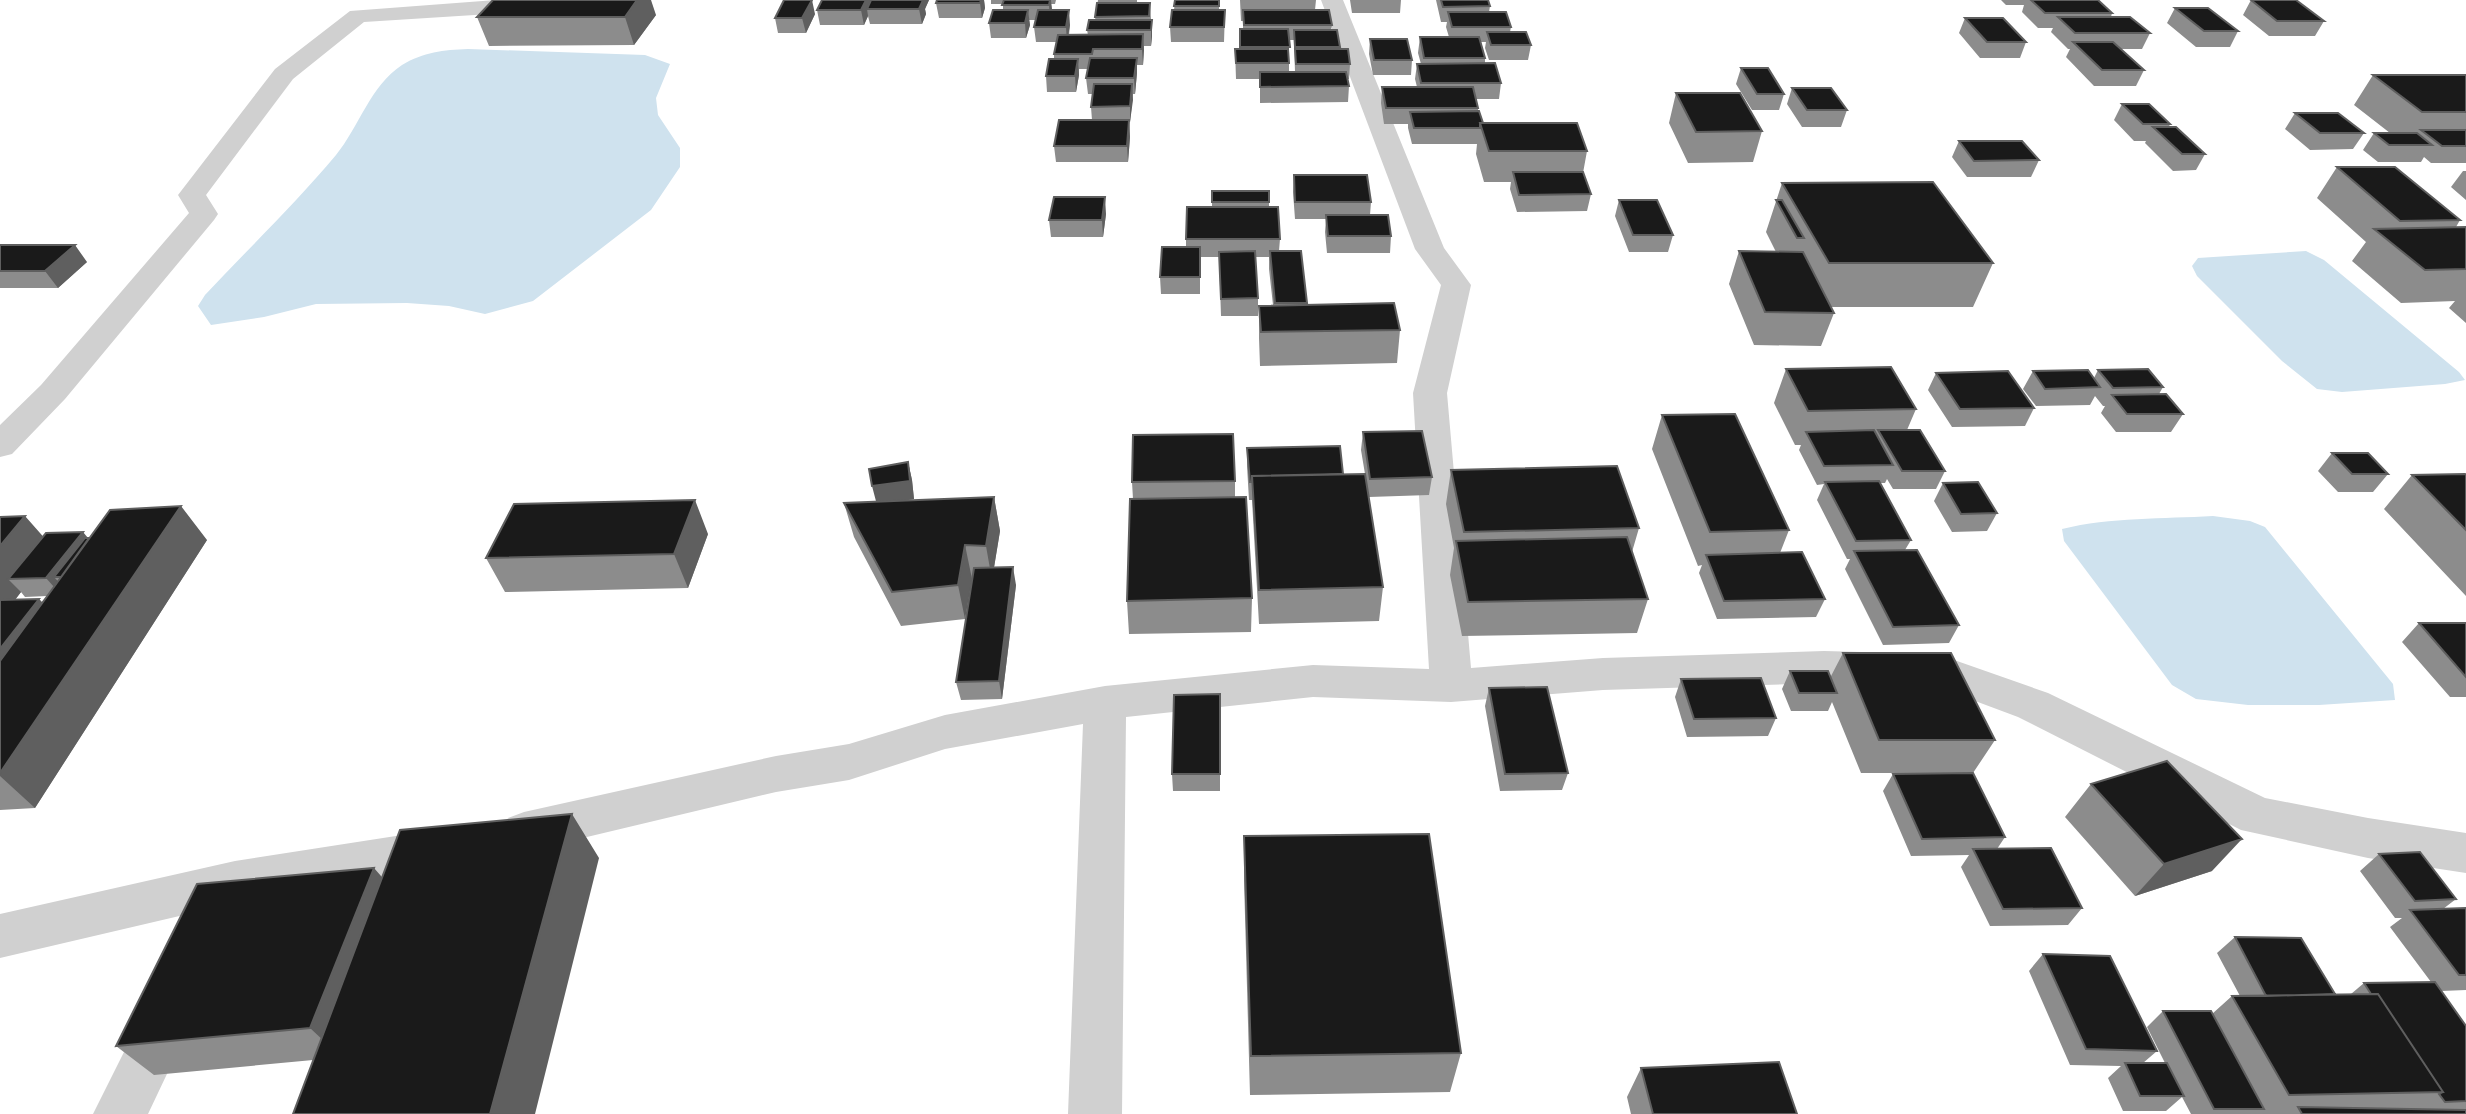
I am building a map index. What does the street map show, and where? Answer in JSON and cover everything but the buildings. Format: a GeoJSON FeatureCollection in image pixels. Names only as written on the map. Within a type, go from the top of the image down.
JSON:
{"type":"FeatureCollection","features":[{"type":"Feature","properties":{"kind":"street"},"geometry":{"type":"LineString","coordinates":[[1332,0],[1430,248],[1457,285],[1430,393],[1451,686]]}},
{"type":"Feature","properties":{"kind":"street"},"geometry":{"type":"LineString","coordinates":[[0,446],[53,392],[204,214],[191,195],[284,74],[359,16],[562,3]]}},
{"type":"Feature","properties":{"kind":"street"},"geometry":{"type":"LineString","coordinates":[[0,936],[235,882],[373,862],[494,838],[776,774],[849,762],[945,732],[1105,703],[1313,681],[1451,686],[1544,677],[1760,669],[1824,667],[1937,670],[2032,705],[2201,786],[2257,816],[2368,838],[2466,853]]}},
{"type":"Feature","properties":{"kind":"street"},"geometry":{"type":"LineString","coordinates":[[1095,1114],[1105,703]]}},
{"type":"Feature","properties":{"kind":"street"},"geometry":{"type":"LineString","coordinates":[[211,931],[235,882]]}},
{"type":"Feature","properties":{"kind":"street"},"geometry":{"type":"LineString","coordinates":[[120,1114],[187,980]]}},
{"type":"Feature","properties":{"kind":"water"},"geometry":{"type":"Polygon","coordinates":[[[468,49],[645,55],[670,64],[656,98],[658,115],[680,148],[680,167],[651,210],[533,301],[485,314],[449,306],[407,303],[316,304],[264,317],[211,325],[198,306],[205,295],[336,155],[381,84],[402,65],[426,54],[468,49]]]}},
{"type":"Feature","properties":{"kind":"water"},"geometry":{"type":"Polygon","coordinates":[[[2306,251],[2324,260],[2459,372],[2465,380],[2342,392],[2317,389],[2282,361],[2197,276],[2192,266],[2198,258],[2306,251]]]}},
{"type":"Feature","properties":{"kind":"water"},"geometry":{"type":"Polygon","coordinates":[[[2213,516],[2250,521],[2265,527],[2393,684],[2395,700],[2319,705],[2248,705],[2196,699],[2172,685],[2064,541],[2062,529],[2118,520],[2213,516]]]}}]}
